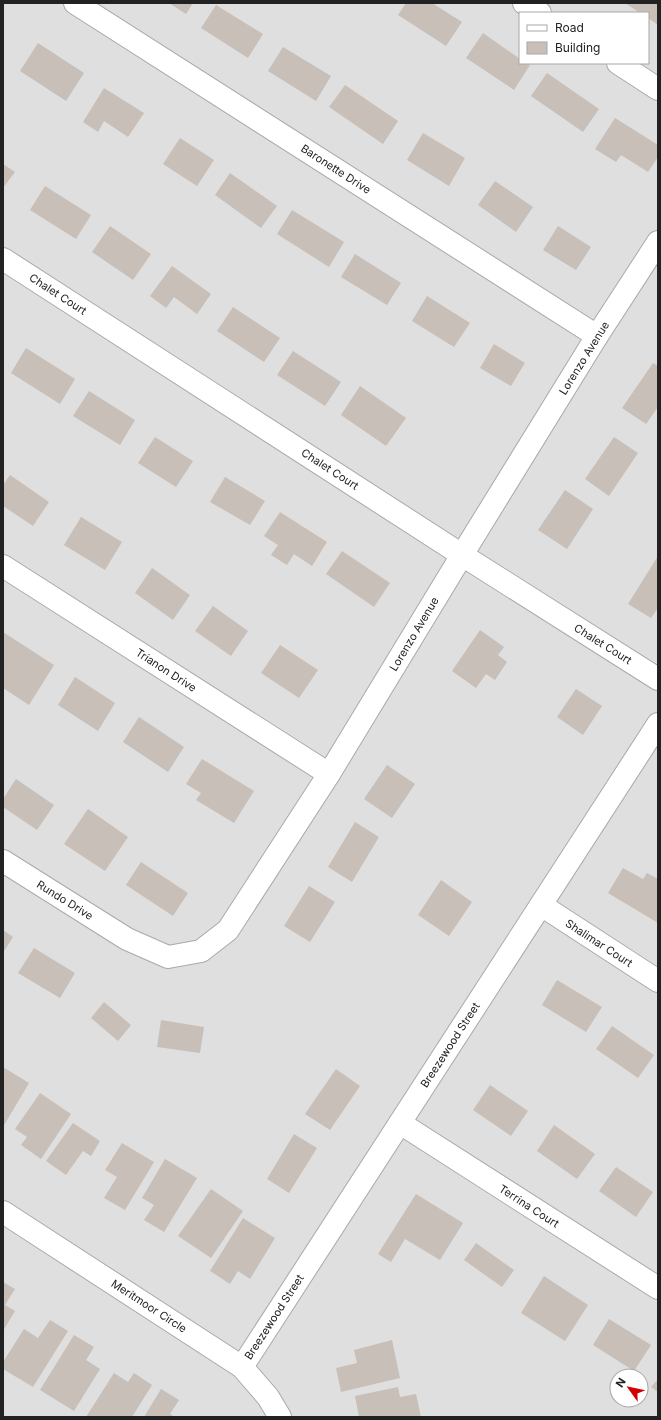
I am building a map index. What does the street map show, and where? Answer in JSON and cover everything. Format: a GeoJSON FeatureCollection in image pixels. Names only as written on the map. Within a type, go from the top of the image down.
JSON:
{"type":"FeatureCollection","features":[{"type":"Feature","properties":{"kind":"street","name":"Baronette Drive"},"geometry":{"type":"LineString","coordinates":[[75,3],[597,336]]}},
{"type":"Feature","properties":{"kind":"street"},"geometry":{"type":"LineString","coordinates":[[524,3],[538,12]]}},
{"type":"Feature","properties":{"kind":"street"},"geometry":{"type":"LineString","coordinates":[[620,64],[658,89]]}},
{"type":"Feature","properties":{"kind":"street","name":"Lorenzo Avenue"},"geometry":{"type":"LineString","coordinates":[[127,939],[168,956],[201,951],[228,930],[329,774],[462,554],[597,336],[658,242]]}},
{"type":"Feature","properties":{"kind":"street","name":"Chalet Court"},"geometry":{"type":"LineString","coordinates":[[3,259],[658,679]]}},
{"type":"Feature","properties":{"kind":"street","name":"Trianon Drive"},"geometry":{"type":"LineString","coordinates":[[3,566],[329,774]]}},
{"type":"Feature","properties":{"kind":"street","name":"Breezewood Street"},"geometry":{"type":"LineString","coordinates":[[242,1367],[658,724]]}},
{"type":"Feature","properties":{"kind":"street","name":"Rundo Drive"},"geometry":{"type":"LineString","coordinates":[[3,861],[127,939]]}},
{"type":"Feature","properties":{"kind":"street","name":"Shalimar Court"},"geometry":{"type":"LineString","coordinates":[[541,905],[658,981]]}},
{"type":"Feature","properties":{"kind":"street","name":"Terrina Court"},"geometry":{"type":"LineString","coordinates":[[400,1123],[658,1288]]}},
{"type":"Feature","properties":{"kind":"street","name":"Meritmoor Circle"},"geometry":{"type":"LineString","coordinates":[[3,1212],[242,1367],[268,1397],[280,1417]]}},
{"type":"Feature","properties":{"kind":"shaded area"},"geometry":{"type":"Polygon","coordinates":[[[3,3],[658,3],[658,1417],[3,1417],[3,3]]]}},
{"type":"Feature","properties":{"kind":"building"},"geometry":{"type":"Polygon","coordinates":[[[169,3],[193,3],[186,14],[169,3]]]}},
{"type":"Feature","properties":{"kind":"building"},"geometry":{"type":"Polygon","coordinates":[[[406,3],[432,3],[462,22],[446,46],[398,15],[406,3]]]}},
{"type":"Feature","properties":{"kind":"building"},"geometry":{"type":"Polygon","coordinates":[[[625,3],[658,3],[658,25],[649,19],[649,12],[638,12],[625,3]]]}},
{"type":"Feature","properties":{"kind":"building"},"geometry":{"type":"Polygon","coordinates":[[[216,5],[263,34],[248,58],[201,28],[216,5]]]}},
{"type":"Feature","properties":{"kind":"building"},"geometry":{"type":"Polygon","coordinates":[[[483,33],[519,58],[519,64],[530,65],[514,90],[466,58],[483,33]]]}},
{"type":"Feature","properties":{"kind":"building"},"geometry":{"type":"Polygon","coordinates":[[[38,43],[84,73],[66,101],[20,71],[38,43]]]}},
{"type":"Feature","properties":{"kind":"building"},"geometry":{"type":"Polygon","coordinates":[[[283,47],[331,76],[316,101],[268,71],[283,47]]]}},
{"type":"Feature","properties":{"kind":"building"},"geometry":{"type":"Polygon","coordinates":[[[547,73],[599,109],[583,132],[531,96],[547,73]]]}},
{"type":"Feature","properties":{"kind":"building"},"geometry":{"type":"Polygon","coordinates":[[[345,85],[398,121],[383,144],[329,107],[345,85]]]}},
{"type":"Feature","properties":{"kind":"building"},"geometry":{"type":"Polygon","coordinates":[[[104,88],[144,113],[128,137],[104,121],[98,132],[83,122],[104,88]]]}},
{"type":"Feature","properties":{"kind":"building"},"geometry":{"type":"Polygon","coordinates":[[[615,118],[658,145],[658,157],[648,172],[621,155],[616,162],[595,149],[615,118]]]}},
{"type":"Feature","properties":{"kind":"building"},"geometry":{"type":"Polygon","coordinates":[[[423,133],[465,158],[449,186],[407,160],[423,133]]]}},
{"type":"Feature","properties":{"kind":"building"},"geometry":{"type":"Polygon","coordinates":[[[180,138],[214,160],[197,186],[163,164],[180,138]]]}},
{"type":"Feature","properties":{"kind":"building"},"geometry":{"type":"Polygon","coordinates":[[[3,164],[15,172],[3,188],[3,164]]]}},
{"type":"Feature","properties":{"kind":"building"},"geometry":{"type":"Polygon","coordinates":[[[230,173],[277,206],[261,228],[215,195],[230,173]]]}},
{"type":"Feature","properties":{"kind":"building"},"geometry":{"type":"Polygon","coordinates":[[[495,181],[533,207],[516,232],[478,205],[495,181]]]}},
{"type":"Feature","properties":{"kind":"building"},"geometry":{"type":"Polygon","coordinates":[[[45,186],[91,215],[76,239],[30,210],[45,186]]]}},
{"type":"Feature","properties":{"kind":"building"},"geometry":{"type":"Polygon","coordinates":[[[292,210],[344,242],[329,267],[277,234],[292,210]]]}},
{"type":"Feature","properties":{"kind":"building"},"geometry":{"type":"Polygon","coordinates":[[[110,226],[151,254],[133,280],[92,252],[110,226]]]}},
{"type":"Feature","properties":{"kind":"building"},"geometry":{"type":"Polygon","coordinates":[[[558,226],[591,247],[576,270],[543,250],[558,226]]]}},
{"type":"Feature","properties":{"kind":"building"},"geometry":{"type":"Polygon","coordinates":[[[355,254],[401,283],[387,305],[341,277],[355,254]]]}},
{"type":"Feature","properties":{"kind":"building"},"geometry":{"type":"Polygon","coordinates":[[[172,266],[211,294],[197,314],[174,297],[166,308],[150,296],[172,266]]]}},
{"type":"Feature","properties":{"kind":"building"},"geometry":{"type":"Polygon","coordinates":[[[427,296],[470,323],[454,347],[412,321],[427,296]]]}},
{"type":"Feature","properties":{"kind":"building"},"geometry":{"type":"Polygon","coordinates":[[[233,307],[280,338],[264,362],[217,331],[233,307]]]}},
{"type":"Feature","properties":{"kind":"building"},"geometry":{"type":"Polygon","coordinates":[[[494,344],[525,363],[511,386],[480,368],[494,344]]]}},
{"type":"Feature","properties":{"kind":"building"},"geometry":{"type":"Polygon","coordinates":[[[26,348],[75,379],[60,404],[11,373],[26,348]]]}},
{"type":"Feature","properties":{"kind":"building"},"geometry":{"type":"Polygon","coordinates":[[[293,351],[341,382],[325,406],[277,375],[293,351]]]}},
{"type":"Feature","properties":{"kind":"building"},"geometry":{"type":"Polygon","coordinates":[[[653,363],[658,366],[658,407],[646,424],[622,408],[653,363]]]}},
{"type":"Feature","properties":{"kind":"building"},"geometry":{"type":"Polygon","coordinates":[[[360,386],[406,418],[386,446],[341,415],[360,386]]]}},
{"type":"Feature","properties":{"kind":"building"},"geometry":{"type":"Polygon","coordinates":[[[89,391],[135,420],[120,445],[73,416],[89,391]]]}},
{"type":"Feature","properties":{"kind":"building"},"geometry":{"type":"Polygon","coordinates":[[[155,437],[193,461],[176,487],[138,463],[155,437]]]}},
{"type":"Feature","properties":{"kind":"building"},"geometry":{"type":"Polygon","coordinates":[[[614,437],[638,453],[609,496],[585,479],[614,437]]]}},
{"type":"Feature","properties":{"kind":"building"},"geometry":{"type":"Polygon","coordinates":[[[10,475],[49,502],[33,526],[3,506],[3,485],[10,475]]]}},
{"type":"Feature","properties":{"kind":"building"},"geometry":{"type":"Polygon","coordinates":[[[225,477],[265,501],[250,525],[210,502],[225,477]]]}},
{"type":"Feature","properties":{"kind":"building"},"geometry":{"type":"Polygon","coordinates":[[[565,490],[593,509],[567,549],[538,530],[565,490]]]}},
{"type":"Feature","properties":{"kind":"building"},"geometry":{"type":"Polygon","coordinates":[[[280,512],[327,542],[312,566],[294,554],[287,565],[271,555],[278,545],[264,536],[280,512]]]}},
{"type":"Feature","properties":{"kind":"building"},"geometry":{"type":"Polygon","coordinates":[[[81,517],[122,542],[105,570],[64,545],[81,517]]]}},
{"type":"Feature","properties":{"kind":"building"},"geometry":{"type":"Polygon","coordinates":[[[342,551],[390,583],[374,607],[326,574],[342,551]]]}},
{"type":"Feature","properties":{"kind":"building"},"geometry":{"type":"Polygon","coordinates":[[[658,556],[658,608],[651,618],[628,604],[658,556]]]}},
{"type":"Feature","properties":{"kind":"building"},"geometry":{"type":"Polygon","coordinates":[[[152,568],[190,595],[173,620],[135,593],[152,568]]]}},
{"type":"Feature","properties":{"kind":"building"},"geometry":{"type":"Polygon","coordinates":[[[213,606],[248,631],[231,656],[195,631],[213,606]]]}},
{"type":"Feature","properties":{"kind":"building"},"geometry":{"type":"Polygon","coordinates":[[[480,630],[504,647],[498,655],[507,662],[495,680],[486,674],[476,688],[452,671],[480,630]]]}},
{"type":"Feature","properties":{"kind":"building"},"geometry":{"type":"Polygon","coordinates":[[[3,632],[54,665],[29,705],[3,688],[3,632]]]}},
{"type":"Feature","properties":{"kind":"building"},"geometry":{"type":"Polygon","coordinates":[[[280,645],[318,670],[299,698],[261,673],[280,645]]]}},
{"type":"Feature","properties":{"kind":"building"},"geometry":{"type":"Polygon","coordinates":[[[75,677],[115,703],[98,731],[58,705],[75,677]]]}},
{"type":"Feature","properties":{"kind":"building"},"geometry":{"type":"Polygon","coordinates":[[[576,689],[602,706],[583,735],[557,717],[576,689]]]}},
{"type":"Feature","properties":{"kind":"building"},"geometry":{"type":"Polygon","coordinates":[[[139,717],[184,747],[168,772],[123,742],[139,717]]]}},
{"type":"Feature","properties":{"kind":"building"},"geometry":{"type":"Polygon","coordinates":[[[202,759],[254,791],[234,823],[196,800],[201,793],[186,784],[202,759]]]}},
{"type":"Feature","properties":{"kind":"building"},"geometry":{"type":"Polygon","coordinates":[[[387,765],[415,784],[392,818],[364,799],[387,765]]]}},
{"type":"Feature","properties":{"kind":"building"},"geometry":{"type":"Polygon","coordinates":[[[16,779],[54,805],[37,830],[3,807],[3,799],[16,779]]]}},
{"type":"Feature","properties":{"kind":"building"},"geometry":{"type":"Polygon","coordinates":[[[88,809],[128,837],[105,871],[64,844],[88,809]]]}},
{"type":"Feature","properties":{"kind":"building"},"geometry":{"type":"Polygon","coordinates":[[[355,822],[379,837],[352,882],[328,867],[355,822]]]}},
{"type":"Feature","properties":{"kind":"building"},"geometry":{"type":"Polygon","coordinates":[[[141,862],[188,893],[173,916],[126,885],[141,862]]]}},
{"type":"Feature","properties":{"kind":"building"},"geometry":{"type":"Polygon","coordinates":[[[623,868],[643,879],[647,873],[658,879],[658,923],[608,893],[623,868]]]}},
{"type":"Feature","properties":{"kind":"building"},"geometry":{"type":"Polygon","coordinates":[[[441,880],[472,902],[449,936],[418,915],[441,880]]]}},
{"type":"Feature","properties":{"kind":"building"},"geometry":{"type":"Polygon","coordinates":[[[309,886],[335,902],[310,942],[284,926],[309,886]]]}},
{"type":"Feature","properties":{"kind":"building"},"geometry":{"type":"Polygon","coordinates":[[[3,930],[13,937],[3,953],[3,930]]]}},
{"type":"Feature","properties":{"kind":"building"},"geometry":{"type":"Polygon","coordinates":[[[34,948],[75,973],[60,998],[18,973],[34,948]]]}},
{"type":"Feature","properties":{"kind":"building"},"geometry":{"type":"Polygon","coordinates":[[[557,980],[602,1007],[586,1032],[542,1005],[557,980]]]}},
{"type":"Feature","properties":{"kind":"building"},"geometry":{"type":"Polygon","coordinates":[[[104,1002],[131,1025],[118,1041],[91,1018],[104,1002]]]}},
{"type":"Feature","properties":{"kind":"building"},"geometry":{"type":"Polygon","coordinates":[[[161,1020],[204,1027],[200,1053],[157,1047],[161,1020]]]}},
{"type":"Feature","properties":{"kind":"building"},"geometry":{"type":"Polygon","coordinates":[[[612,1026],[654,1055],[638,1078],[596,1049],[612,1026]]]}},
{"type":"Feature","properties":{"kind":"building"},"geometry":{"type":"Polygon","coordinates":[[[3,1067],[29,1083],[3,1127],[3,1067]]]}},
{"type":"Feature","properties":{"kind":"building"},"geometry":{"type":"Polygon","coordinates":[[[336,1069],[360,1086],[330,1130],[305,1114],[336,1069]]]}},
{"type":"Feature","properties":{"kind":"building"},"geometry":{"type":"Polygon","coordinates":[[[490,1085],[528,1111],[511,1136],[473,1110],[490,1085]]]}},
{"type":"Feature","properties":{"kind":"building"},"geometry":{"type":"Polygon","coordinates":[[[40,1093],[71,1114],[41,1159],[21,1145],[27,1137],[15,1129],[40,1093]]]}},
{"type":"Feature","properties":{"kind":"building"},"geometry":{"type":"Polygon","coordinates":[[[73,1123],[100,1141],[91,1156],[83,1151],[66,1175],[46,1161],[73,1123]]]}},
{"type":"Feature","properties":{"kind":"building"},"geometry":{"type":"Polygon","coordinates":[[[554,1125],[595,1154],[577,1179],[537,1151],[554,1125]]]}},
{"type":"Feature","properties":{"kind":"building"},"geometry":{"type":"Polygon","coordinates":[[[294,1134],[317,1148],[289,1193],[267,1179],[294,1134]]]}},
{"type":"Feature","properties":{"kind":"building"},"geometry":{"type":"Polygon","coordinates":[[[122,1143],[154,1162],[125,1210],[104,1198],[117,1177],[105,1170],[122,1143]]]}},
{"type":"Feature","properties":{"kind":"building"},"geometry":{"type":"Polygon","coordinates":[[[165,1159],[197,1178],[164,1232],[144,1220],[154,1205],[142,1198],[165,1159]]]}},
{"type":"Feature","properties":{"kind":"building"},"geometry":{"type":"Polygon","coordinates":[[[616,1167],[653,1192],[636,1217],[599,1191],[616,1167]]]}},
{"type":"Feature","properties":{"kind":"building"},"geometry":{"type":"Polygon","coordinates":[[[211,1189],[243,1211],[211,1258],[178,1236],[211,1189]]]}},
{"type":"Feature","properties":{"kind":"building"},"geometry":{"type":"Polygon","coordinates":[[[416,1194],[463,1223],[440,1260],[405,1239],[391,1262],[378,1254],[416,1194]]]}},
{"type":"Feature","properties":{"kind":"building"},"geometry":{"type":"Polygon","coordinates":[[[243,1218],[275,1238],[250,1279],[238,1271],[230,1284],[210,1271],[243,1218]]]}},
{"type":"Feature","properties":{"kind":"building"},"geometry":{"type":"Polygon","coordinates":[[[476,1243],[514,1270],[502,1287],[464,1260],[476,1243]]]}},
{"type":"Feature","properties":{"kind":"building"},"geometry":{"type":"Polygon","coordinates":[[[544,1276],[588,1305],[565,1341],[521,1313],[544,1276]]]}},
{"type":"Feature","properties":{"kind":"building"},"geometry":{"type":"Polygon","coordinates":[[[3,1282],[15,1289],[5,1305],[15,1311],[3,1331],[3,1282]]]}},
{"type":"Feature","properties":{"kind":"building"},"geometry":{"type":"Polygon","coordinates":[[[609,1319],[651,1345],[636,1368],[629,1368],[593,1345],[609,1319]]]}},
{"type":"Feature","properties":{"kind":"building"},"geometry":{"type":"Polygon","coordinates":[[[50,1320],[68,1331],[33,1387],[3,1369],[3,1362],[24,1329],[38,1338],[50,1320]]]}},
{"type":"Feature","properties":{"kind":"building"},"geometry":{"type":"Polygon","coordinates":[[[74,1335],[94,1347],[86,1360],[100,1369],[74,1411],[40,1390],[74,1335]]]}},
{"type":"Feature","properties":{"kind":"building"},"geometry":{"type":"Polygon","coordinates":[[[392,1340],[400,1378],[341,1392],[336,1368],[357,1363],[354,1350],[392,1340]]]}},
{"type":"Feature","properties":{"kind":"building"},"geometry":{"type":"Polygon","coordinates":[[[114,1373],[128,1382],[134,1373],[152,1385],[132,1417],[86,1417],[114,1373]]]}},
{"type":"Feature","properties":{"kind":"building"},"geometry":{"type":"Polygon","coordinates":[[[658,1379],[658,1392],[651,1387],[658,1379]]]}},
{"type":"Feature","properties":{"kind":"building"},"geometry":{"type":"Polygon","coordinates":[[[398,1387],[400,1397],[416,1394],[421,1417],[359,1417],[355,1396],[398,1387]]]}},
{"type":"Feature","properties":{"kind":"building"},"geometry":{"type":"Polygon","coordinates":[[[161,1389],[179,1400],[170,1414],[175,1417],[144,1417],[161,1389]]]}}]}
